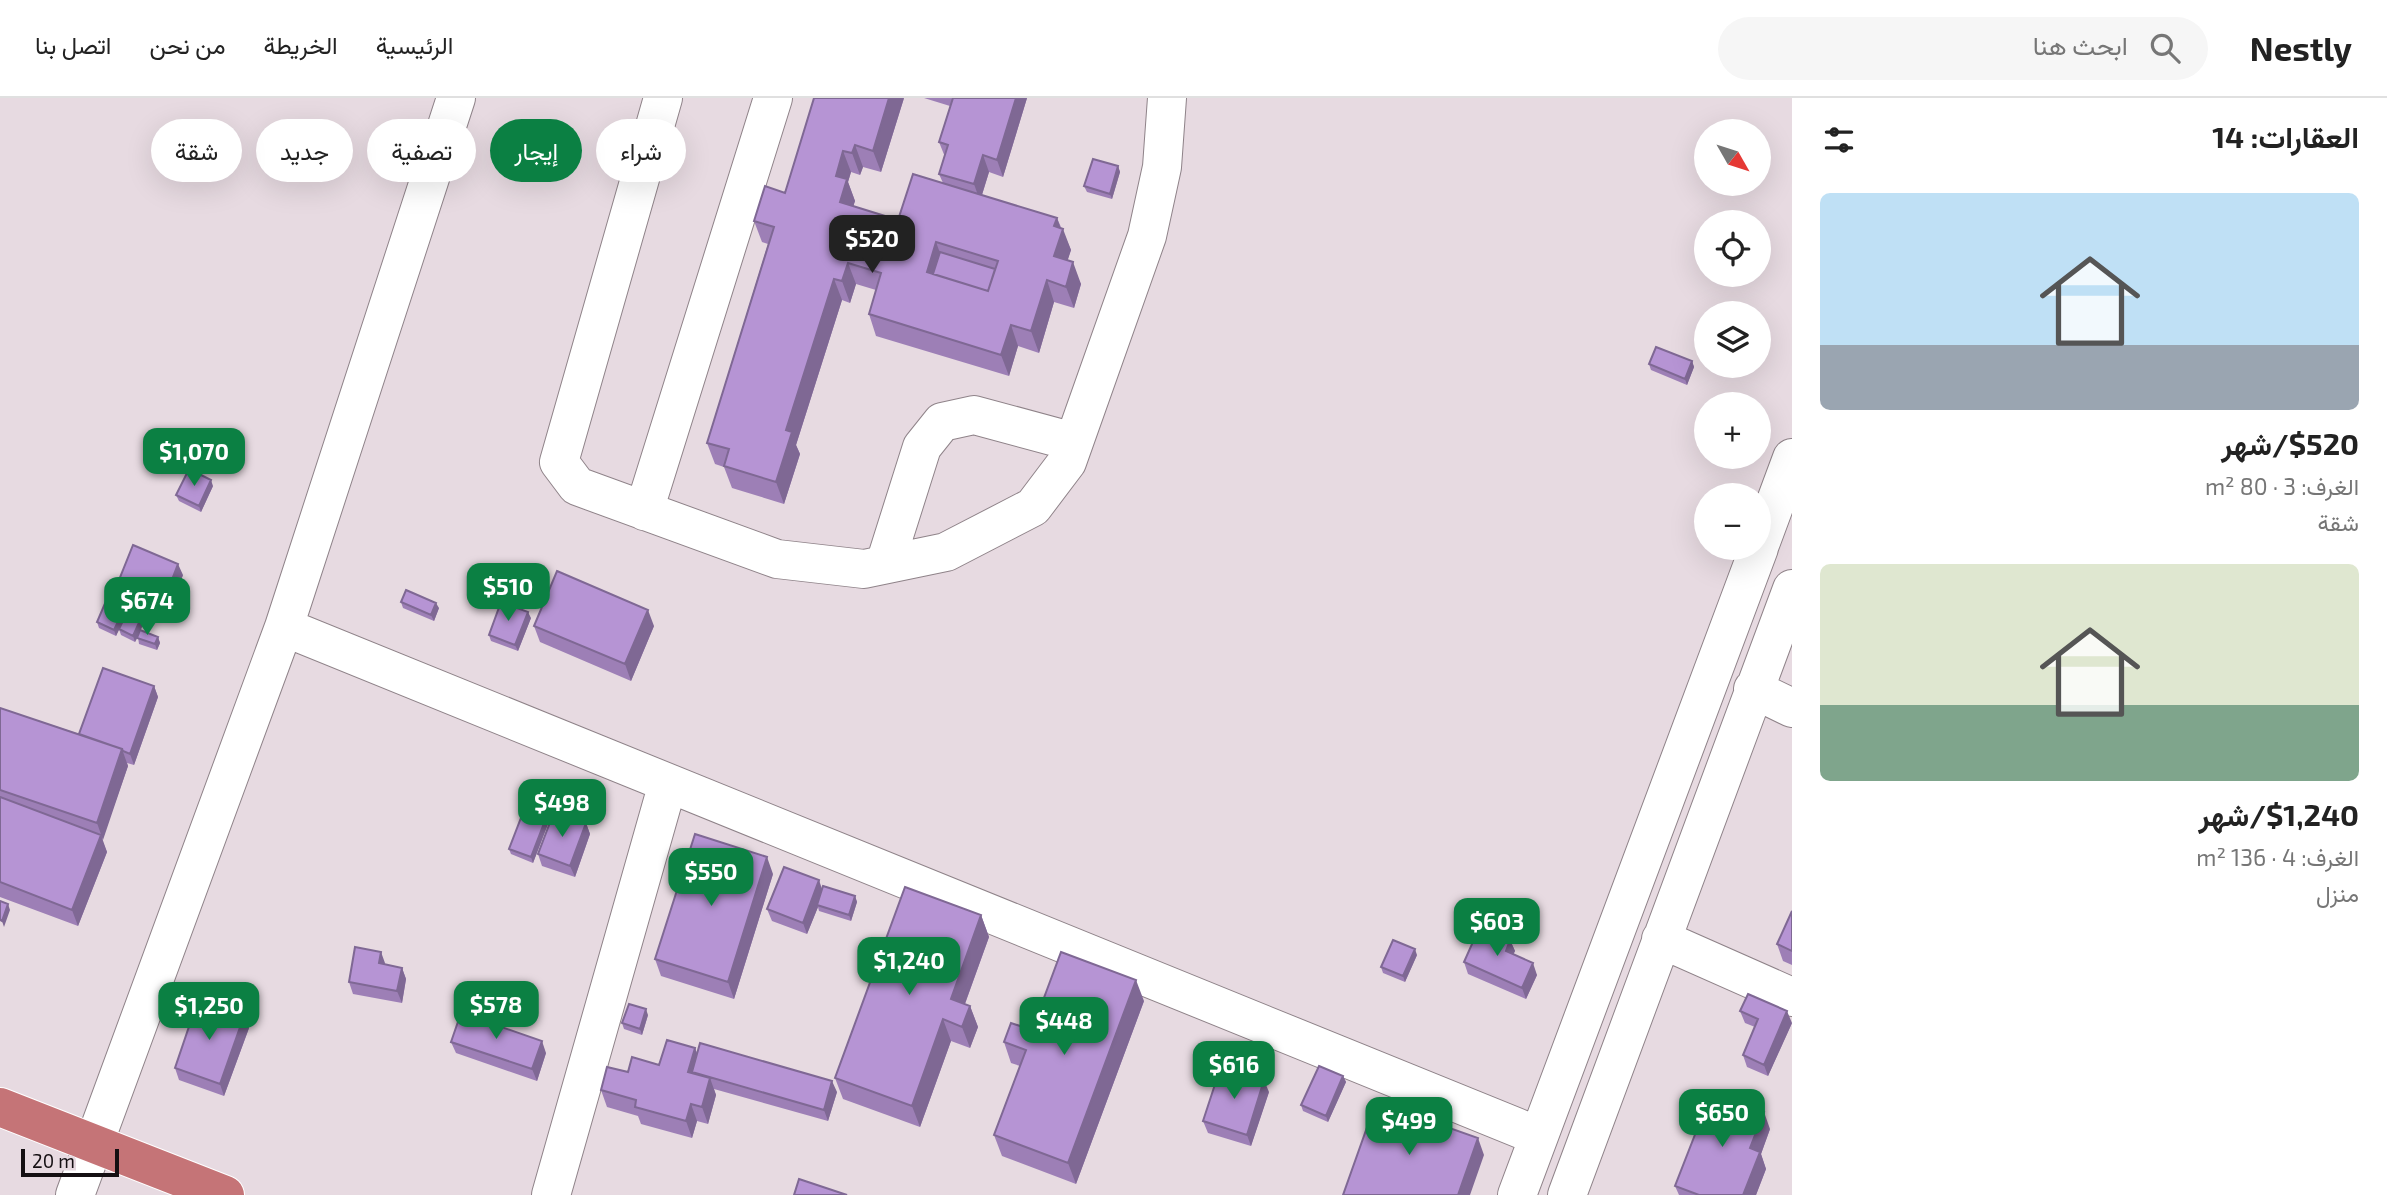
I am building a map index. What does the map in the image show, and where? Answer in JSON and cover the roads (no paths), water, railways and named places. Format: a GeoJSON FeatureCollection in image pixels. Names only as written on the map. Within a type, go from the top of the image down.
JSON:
{"type":"FeatureCollection","features":[{"type":"Feature","properties":{"kind":"highway"},"geometry":{"type":"LineString","coordinates":[[0,1107],[225,1195]]}},
{"type":"Feature","properties":{"kind":"street"},"geometry":{"type":"LineString","coordinates":[[75,1195],[284,627],[456,98]]}},
{"type":"Feature","properties":{"kind":"street"},"geometry":{"type":"LineString","coordinates":[[663,98],[559,462],[577,486],[777,559],[864,569],[946,552],[1033,507],[1067,462],[1147,236],[1162,167],[1167,98]]}},
{"type":"Feature","properties":{"kind":"street"},"geometry":{"type":"LineString","coordinates":[[644,511],[773,98]]}},
{"type":"Feature","properties":{"kind":"street"},"geometry":{"type":"LineString","coordinates":[[885,564],[922,447],[943,422],[974,415],[1074,442]]}},
{"type":"Feature","properties":{"kind":"street"},"geometry":{"type":"LineString","coordinates":[[1771,515],[1792,458]]}},
{"type":"Feature","properties":{"kind":"street"},"geometry":{"type":"LineString","coordinates":[[1517,1195],[1754,560]]}},
{"type":"Feature","properties":{"kind":"street"},"geometry":{"type":"LineString","coordinates":[[1567,1195],[1792,589]]}},
{"type":"Feature","properties":{"kind":"street"},"geometry":{"type":"LineString","coordinates":[[284,627],[1538,1136]]}},
{"type":"Feature","properties":{"kind":"street"},"geometry":{"type":"LineString","coordinates":[[1753,689],[1792,708]]}},
{"type":"Feature","properties":{"kind":"street"},"geometry":{"type":"LineString","coordinates":[[551,1195],[668,783]]}},
{"type":"Feature","properties":{"kind":"street"},"geometry":{"type":"LineString","coordinates":[[1661,939],[1792,997]]}}]}
